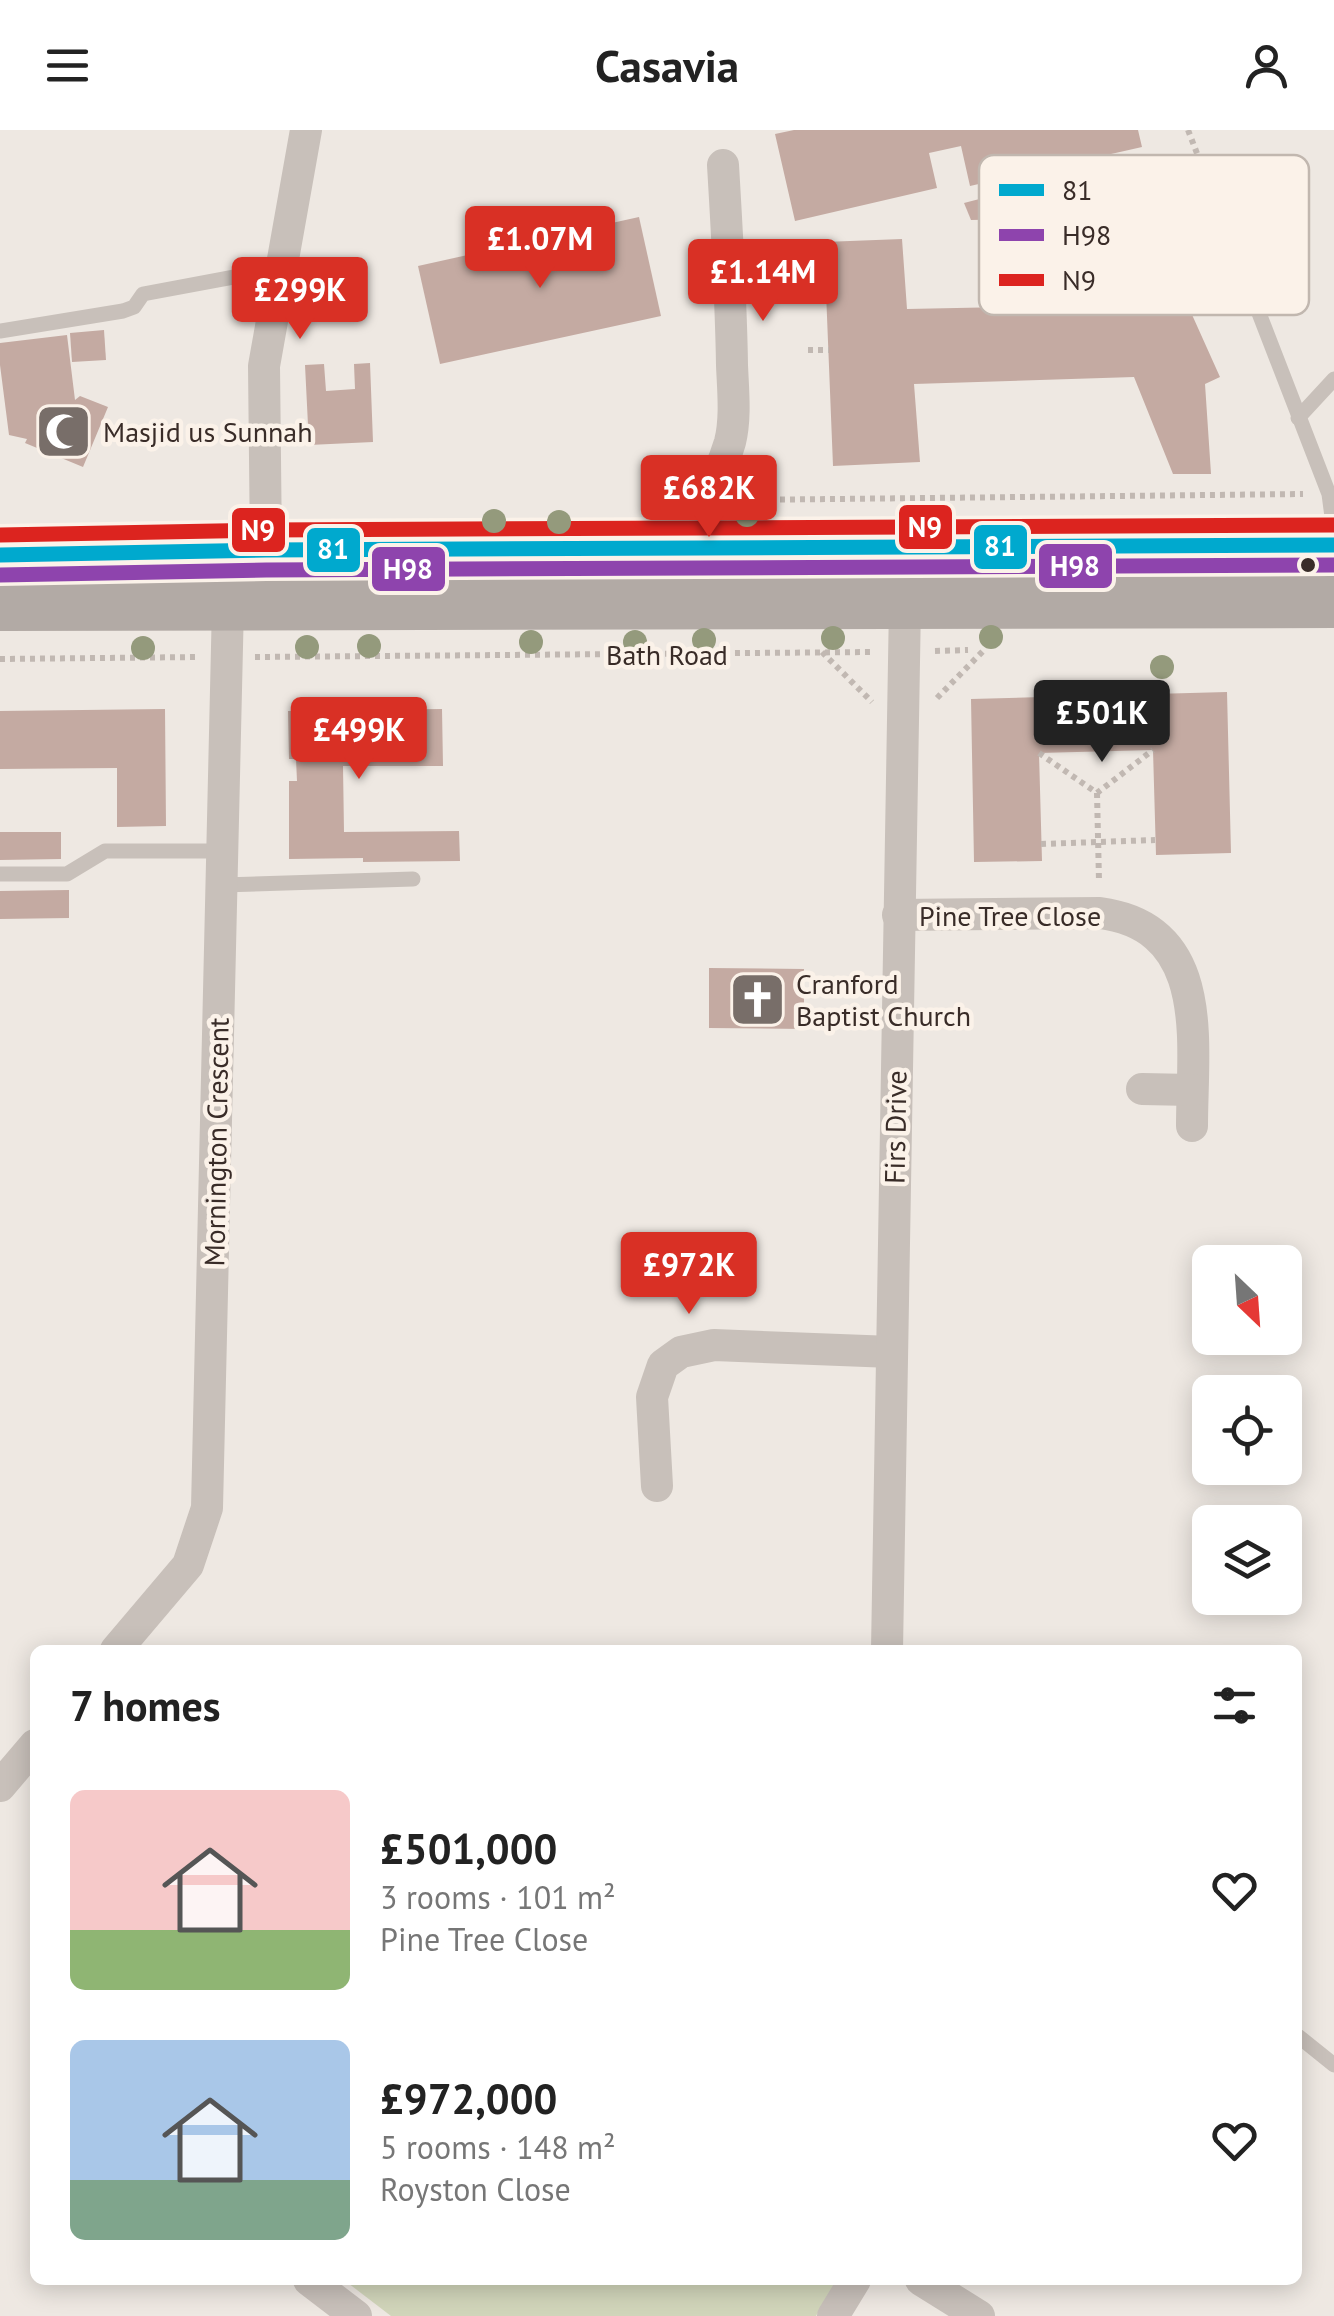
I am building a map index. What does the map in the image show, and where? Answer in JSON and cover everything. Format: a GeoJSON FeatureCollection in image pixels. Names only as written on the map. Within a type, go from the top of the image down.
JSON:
{"type":"FeatureCollection","features":[{"type":"Feature","properties":{"kind":"highway"},"geometry":{"type":"LineString","coordinates":[[0,555],[266,550],[1334,545]]}},
{"type":"Feature","properties":{"kind":"highway","name":"Bath Road"},"geometry":{"type":"LineString","coordinates":[[0,605],[228,604],[905,628],[1334,602]]}},
{"type":"Feature","properties":{"kind":"street"},"geometry":{"type":"LineString","coordinates":[[266,550],[264,366],[306,130]]}},
{"type":"Feature","properties":{"kind":"street"},"geometry":{"type":"LineString","coordinates":[[641,548],[686,519],[701,500],[730,442],[732,301],[723,165]]}},
{"type":"Feature","properties":{"kind":"street"},"geometry":{"type":"LineString","coordinates":[[718,470],[714,524],[721,548]]}},
{"type":"Feature","properties":{"kind":"street","name":"Mornington Crescent"},"geometry":{"type":"LineString","coordinates":[[120,1645],[188,1565],[207,1508],[228,604]]}},
{"type":"Feature","properties":{"kind":"street","name":"Firs Drive"},"geometry":{"type":"LineString","coordinates":[[887,1645],[905,628]]}},
{"type":"Feature","properties":{"kind":"street","name":"Pine Tree Close"},"geometry":{"type":"LineString","coordinates":[[898,915],[1100,913],[1142,925],[1156,935],[1180,967],[1191,1009],[1192,1126]]}},
{"type":"Feature","properties":{"kind":"street"},"geometry":{"type":"LineString","coordinates":[[1142,1090],[1192,1090]]}},
{"type":"Feature","properties":{"kind":"street"},"geometry":{"type":"LineString","coordinates":[[657,1486],[652,1397],[663,1365],[681,1352],[714,1345],[892,1352]]}},
{"type":"Feature","properties":{"kind":"street"},"geometry":{"type":"LineString","coordinates":[[0,1786],[30,1750]]}},
{"type":"Feature","properties":{"kind":"street"},"geometry":{"type":"LineString","coordinates":[[316,2285],[356,2316]]}},
{"type":"Feature","properties":{"kind":"street"},"geometry":{"type":"LineString","coordinates":[[833,2316],[852,2285]]}},
{"type":"Feature","properties":{"kind":"street"},"geometry":{"type":"LineString","coordinates":[[929,2285],[979,2316]]}},
{"type":"Feature","properties":{"kind":"lane"},"geometry":{"type":"LineString","coordinates":[[0,331],[123,311],[134,307],[143,294],[282,268]]}},
{"type":"Feature","properties":{"kind":"lane"},"geometry":{"type":"LineString","coordinates":[[1259,315],[1329,494],[1334,532]]}},
{"type":"Feature","properties":{"kind":"lane"},"geometry":{"type":"LineString","coordinates":[[1298,418],[1334,379]]}},
{"type":"Feature","properties":{"kind":"lane"},"geometry":{"type":"LineString","coordinates":[[0,874],[67,874],[105,851],[223,851]]}},
{"type":"Feature","properties":{"kind":"lane"},"geometry":{"type":"LineString","coordinates":[[222,885],[413,879]]}},
{"type":"Feature","properties":{"kind":"lane"},"geometry":{"type":"LineString","coordinates":[[1302,2039],[1334,2065]]}},
{"type":"Feature","properties":{"kind":"path"},"geometry":{"type":"LineString","coordinates":[[1188,130],[1198,155]]}},
{"type":"Feature","properties":{"kind":"path"},"geometry":{"type":"LineString","coordinates":[[808,350],[828,350]]}},
{"type":"Feature","properties":{"kind":"path","name":"Bath Road"},"geometry":{"type":"LineString","coordinates":[[0,658],[822,652],[905,628],[986,650],[902,733]]}},
{"type":"Feature","properties":{"kind":"path"},"geometry":{"type":"LineString","coordinates":[[822,652],[902,733]]}},
{"type":"Feature","properties":{"kind":"path"},"geometry":{"type":"LineString","coordinates":[[1097,793],[1154,750]]}},
{"type":"Feature","properties":{"kind":"path"},"geometry":{"type":"LineString","coordinates":[[1039,753],[1097,793]]}},
{"type":"Feature","properties":{"kind":"path"},"geometry":{"type":"LineString","coordinates":[[1097,793],[1100,913]]}},
{"type":"Feature","properties":{"kind":"path"},"geometry":{"type":"LineString","coordinates":[[1041,844],[1155,840]]}},
{"type":"Feature","properties":{"kind":"green space"},"geometry":{"type":"Polygon","coordinates":[[[351,2285],[834,2285],[816,2316],[391,2316],[351,2285]]]}},
{"type":"Feature","properties":{"kind":"building"},"geometry":{"type":"Polygon","coordinates":[[[794,130],[1138,130],[1142,147],[1107,155],[979,155],[979,184],[970,186],[961,146],[929,153],[937,188],[795,221],[775,134],[794,130]]]}},
{"type":"Feature","properties":{"kind":"building"},"geometry":{"type":"Polygon","coordinates":[[[979,199],[979,220],[971,220],[964,203],[979,199]]]}},
{"type":"Feature","properties":{"kind":"building"},"geometry":{"type":"Polygon","coordinates":[[[639,217],[661,316],[440,364],[418,266],[639,217]]]}},
{"type":"Feature","properties":{"kind":"building"},"geometry":{"type":"Polygon","coordinates":[[[902,239],[907,309],[979,308],[979,315],[1192,315],[1220,377],[1205,384],[1211,474],[1173,474],[1134,377],[914,384],[920,462],[833,466],[824,242],[902,239]]]}},
{"type":"Feature","properties":{"kind":"building"},"geometry":{"type":"Polygon","coordinates":[[[104,330],[106,360],[72,362],[70,333],[104,330]]]}},
{"type":"Feature","properties":{"kind":"building"},"geometry":{"type":"Polygon","coordinates":[[[67,335],[75,400],[80,396],[108,407],[83,467],[25,443],[27,439],[9,435],[0,365],[0,343],[67,335]]]}},
{"type":"Feature","properties":{"kind":"building"},"geometry":{"type":"Polygon","coordinates":[[[370,363],[373,442],[309,445],[305,365],[324,364],[326,391],[355,389],[354,364],[370,363]]]}},
{"type":"Feature","properties":{"kind":"building"},"geometry":{"type":"Polygon","coordinates":[[[1227,692],[1231,853],[1156,855],[1153,750],[1039,753],[1042,861],[974,862],[971,699],[1227,692]]]}},
{"type":"Feature","properties":{"kind":"building"},"geometry":{"type":"Polygon","coordinates":[[[165,709],[166,826],[117,827],[117,768],[0,769],[0,711],[165,709]]]}},
{"type":"Feature","properties":{"kind":"building"},"geometry":{"type":"Polygon","coordinates":[[[442,709],[443,766],[343,766],[344,832],[459,831],[460,861],[289,859],[289,781],[297,781],[296,759],[289,759],[288,711],[442,709]]]}},
{"type":"Feature","properties":{"kind":"building"},"geometry":{"type":"Polygon","coordinates":[[[0,832],[61,832],[61,859],[0,860],[0,832]]]}},
{"type":"Feature","properties":{"kind":"building"},"geometry":{"type":"Polygon","coordinates":[[[69,890],[69,918],[0,919],[0,891],[69,890]]]}},
{"type":"Feature","properties":{"kind":"building","name":"Cranford Baptist Church"},"geometry":{"type":"Polygon","coordinates":[[[709,968],[804,969],[804,1029],[709,1028],[709,968]]]}},
{"type":"Feature","properties":{"kind":"transit line","name":"N9"},"geometry":{"type":"LineString","coordinates":[[0,535],[266,530],[1334,525]]}},
{"type":"Feature","properties":{"kind":"transit line","name":"81"},"geometry":{"type":"LineString","coordinates":[[0,555],[266,550],[1334,545]]}},
{"type":"Feature","properties":{"kind":"transit line","name":"H98"},"geometry":{"type":"LineString","coordinates":[[0,575],[266,570],[1334,565]]}},
{"type":"Feature","properties":{"kind":"place","name":"Masjid us Sunnah"},"geometry":{"type":"Point","coordinates":[64,431]}},
{"type":"Feature","properties":{"kind":"place","name":"Cranford Baptist Church"},"geometry":{"type":"Point","coordinates":[757,999]}}]}
